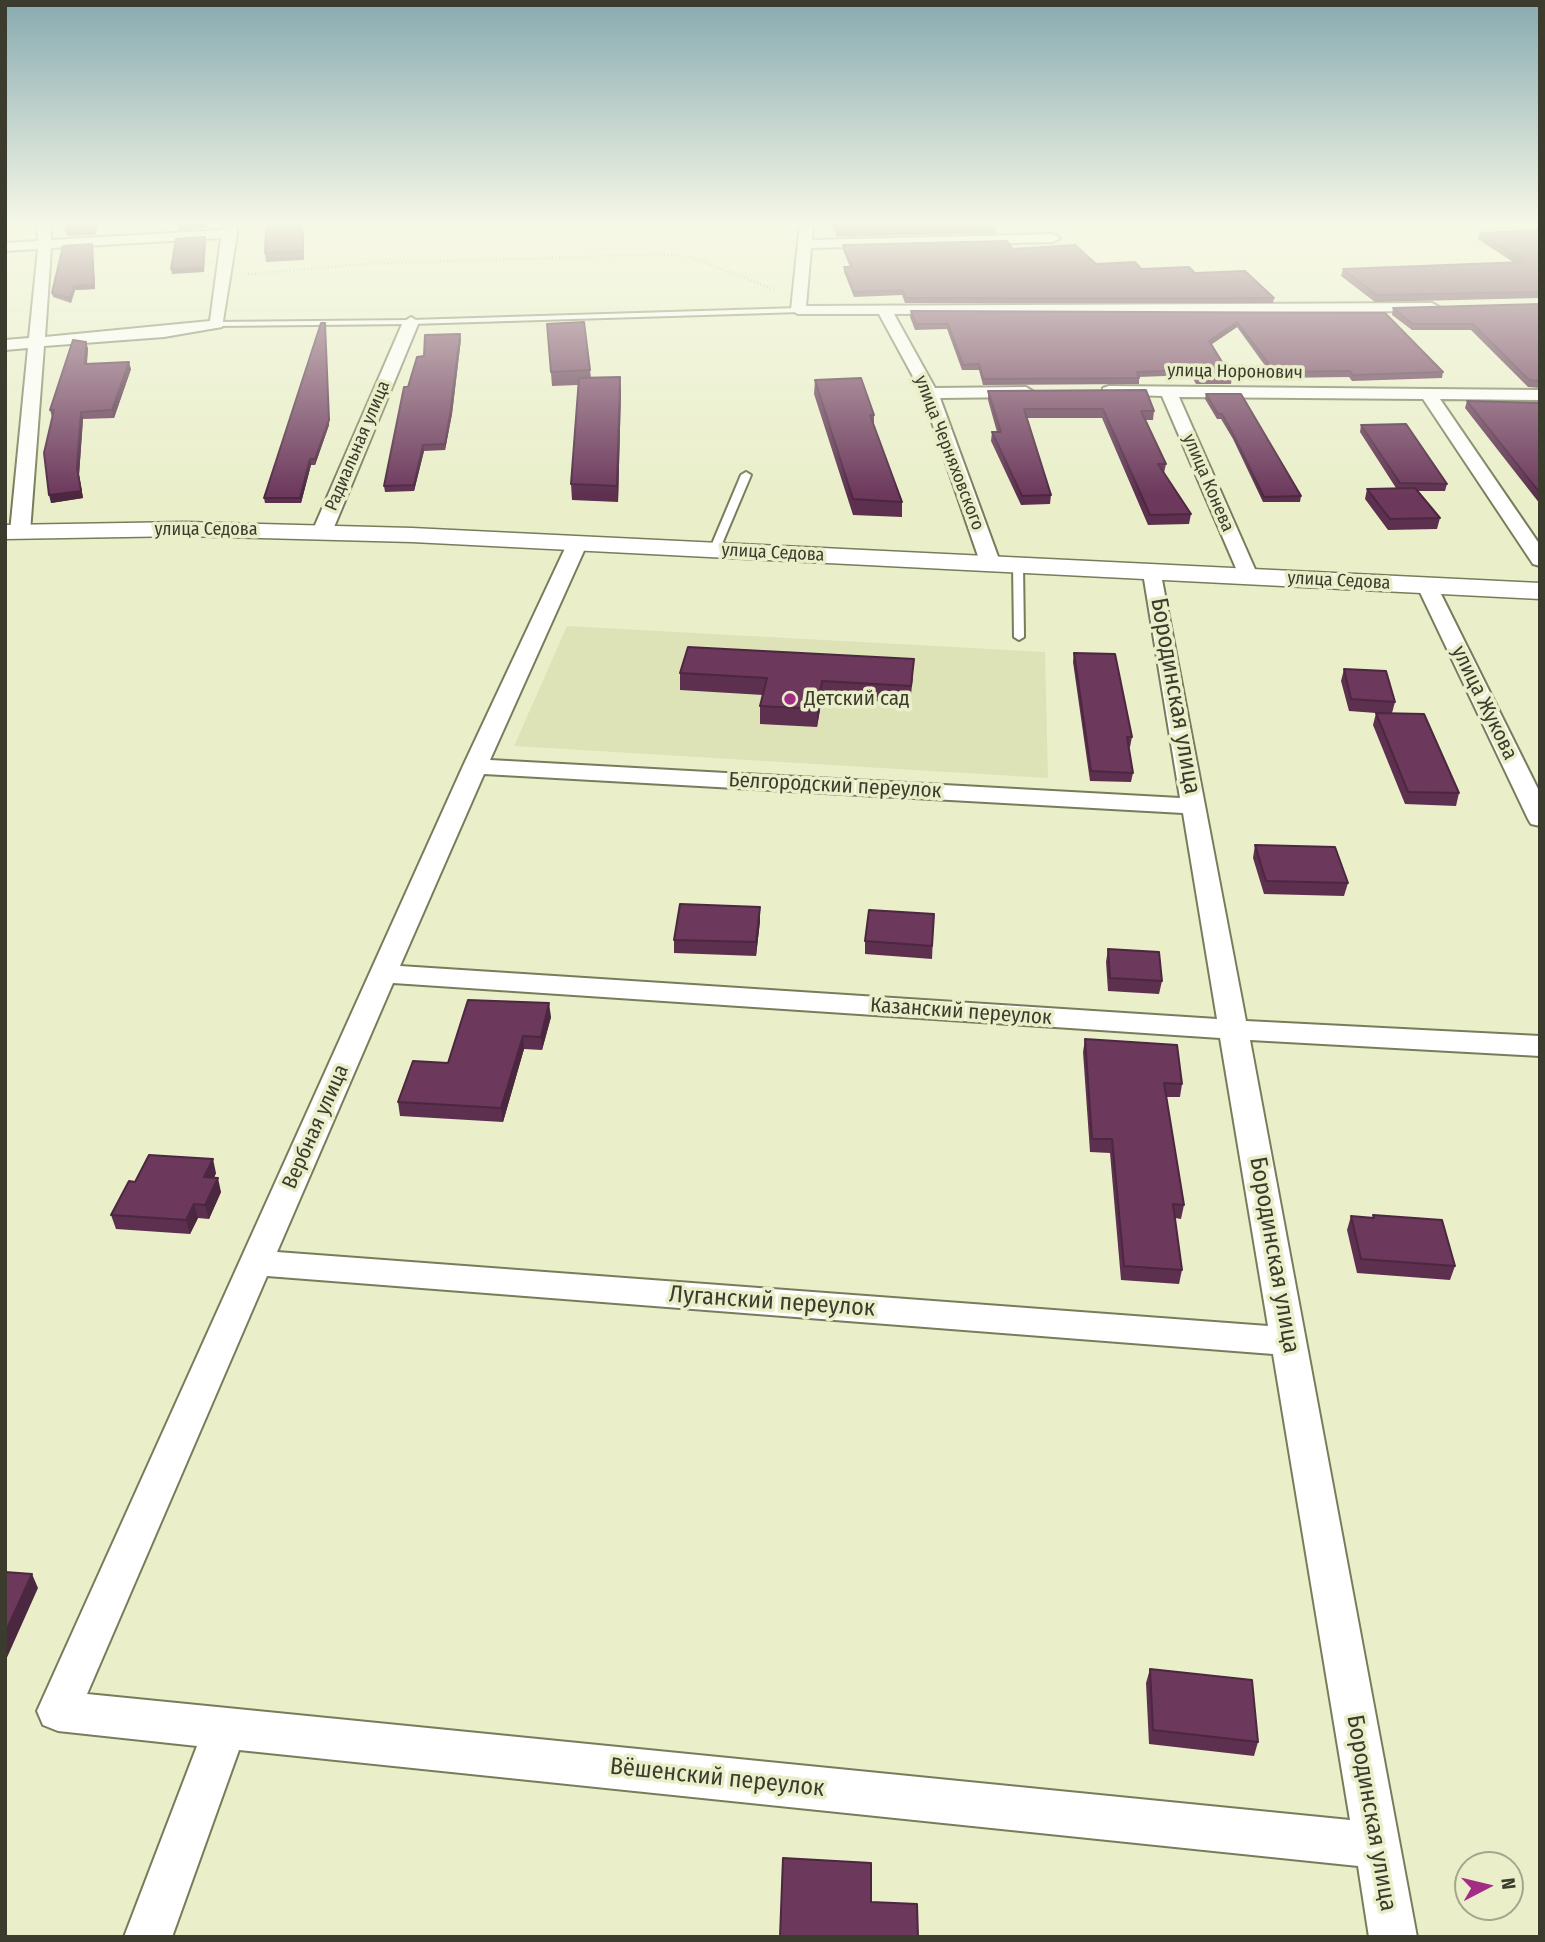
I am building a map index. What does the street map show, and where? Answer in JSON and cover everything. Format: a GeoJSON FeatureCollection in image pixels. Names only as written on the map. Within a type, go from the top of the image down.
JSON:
{"type":"FeatureCollection","features":[{"type":"Feature","properties":{"kind":"street"},"geometry":{"type":"LineString","coordinates":[[12,532],[25,442],[38,314]]}},
{"type":"Feature","properties":{"kind":"street"},"geometry":{"type":"LineString","coordinates":[[5,345],[164,332],[217,324],[218,314]]}},
{"type":"Feature","properties":{"kind":"street","name":"улица Черняховского"},"geometry":{"type":"LineString","coordinates":[[887,314],[930,393],[990,562]]}},
{"type":"Feature","properties":{"kind":"street","name":"Радиальная улица"},"geometry":{"type":"LineString","coordinates":[[322,532],[411,322]]}},
{"type":"Feature","properties":{"kind":"street","name":"улица Норонович"},"geometry":{"type":"LineString","coordinates":[[1098,391],[1540,395]]}},
{"type":"Feature","properties":{"kind":"street","name":"улица Конева"},"geometry":{"type":"LineString","coordinates":[[1168,391],[1248,576]]}},
{"type":"Feature","properties":{"kind":"street"},"geometry":{"type":"LineString","coordinates":[[930,393],[1042,392]]}},
{"type":"Feature","properties":{"kind":"street"},"geometry":{"type":"LineString","coordinates":[[1428,394],[1540,560]]}},
{"type":"Feature","properties":{"kind":"street"},"geometry":{"type":"LineString","coordinates":[[5,444],[25,442]]}},
{"type":"Feature","properties":{"kind":"street","name":"улица Седова"},"geometry":{"type":"LineString","coordinates":[[12,532],[185,529],[322,532],[990,562],[1153,573],[1540,591]]}},
{"type":"Feature","properties":{"kind":"street","name":"Вербная улица"},"geometry":{"type":"LineString","coordinates":[[58,1711],[475,766],[577,544]]}},
{"type":"Feature","properties":{"kind":"street","name":"Бородинская улица"},"geometry":{"type":"LineString","coordinates":[[1153,573],[1393,1937]]}},
{"type":"Feature","properties":{"kind":"street","name":"улица Жукова"},"geometry":{"type":"LineString","coordinates":[[1427,586],[1540,819]]}},
{"type":"Feature","properties":{"kind":"street","name":"Белгородский переулок"},"geometry":{"type":"LineString","coordinates":[[475,766],[1195,806]]}},
{"type":"Feature","properties":{"kind":"street","name":"Казанский переулок"},"geometry":{"type":"LineString","coordinates":[[383,974],[1235,1031],[1540,1045]]}},
{"type":"Feature","properties":{"kind":"street","name":"Луганский переулок"},"geometry":{"type":"LineString","coordinates":[[255,1264],[1289,1341]]}},
{"type":"Feature","properties":{"kind":"street","name":"Вёшенский переулок"},"geometry":{"type":"LineString","coordinates":[[58,1711],[1377,1844]]}},
{"type":"Feature","properties":{"kind":"street"},"geometry":{"type":"LineString","coordinates":[[148,1937],[225,1728]]}},
{"type":"Feature","properties":{"kind":"lane"},"geometry":{"type":"LineString","coordinates":[[217,324],[411,322],[591,314]]}},
{"type":"Feature","properties":{"kind":"lane"},"geometry":{"type":"LineString","coordinates":[[714,551],[746,475]]}},
{"type":"Feature","properties":{"kind":"lane"},"geometry":{"type":"LineString","coordinates":[[1018,564],[1019,637]]}},
{"type":"Feature","properties":{"kind":"shaded area","name":"Детский сад"},"geometry":{"type":"Polygon","coordinates":[[[567,626],[1045,652],[1048,778],[514,746],[567,626]]]}},
{"type":"Feature","properties":{"kind":"building"},"geometry":{"type":"Polygon","coordinates":[[[912,314],[1386,314],[1443,372],[1353,375],[1350,371],[1275,372],[1237,322],[1209,341],[1232,378],[1197,378],[1192,370],[1137,372],[1139,378],[983,379],[979,364],[963,365],[948,324],[916,324],[912,314]]]}},
{"type":"Feature","properties":{"kind":"building"},"geometry":{"type":"Polygon","coordinates":[[[1400,314],[1540,314],[1540,381],[1529,380],[1473,324],[1413,324],[1400,314]]]}},
{"type":"Feature","properties":{"kind":"building"},"geometry":{"type":"Polygon","coordinates":[[[584,322],[590,370],[551,372],[547,324],[584,322]]]}},
{"type":"Feature","properties":{"kind":"building"},"geometry":{"type":"Polygon","coordinates":[[[321,323],[325,323],[329,420],[315,459],[310,459],[300,498],[264,498],[321,323]]]}},
{"type":"Feature","properties":{"kind":"building"},"geometry":{"type":"Polygon","coordinates":[[[460,334],[445,444],[423,445],[414,485],[384,486],[404,387],[408,387],[417,357],[424,356],[425,335],[460,334]]]}},
{"type":"Feature","properties":{"kind":"building"},"geometry":{"type":"Polygon","coordinates":[[[73,340],[86,342],[85,364],[129,362],[112,410],[81,412],[77,468],[81,491],[49,495],[44,453],[54,410],[50,410],[73,340]]]}},
{"type":"Feature","properties":{"kind":"building"},"geometry":{"type":"Polygon","coordinates":[[[620,377],[617,486],[571,484],[579,378],[620,377]]]}},
{"type":"Feature","properties":{"kind":"building"},"geometry":{"type":"Polygon","coordinates":[[[861,378],[874,415],[870,415],[902,502],[853,499],[815,380],[861,378]]]}},
{"type":"Feature","properties":{"kind":"building"},"geometry":{"type":"Polygon","coordinates":[[[1146,390],[1154,411],[1141,411],[1166,464],[1158,464],[1191,514],[1150,515],[1103,409],[1024,409],[1051,495],[1022,496],[992,432],[1001,432],[988,391],[1146,390]]]}},
{"type":"Feature","properties":{"kind":"building"},"geometry":{"type":"Polygon","coordinates":[[[1206,394],[1241,394],[1301,496],[1264,497],[1222,414],[1218,414],[1206,394]]]}},
{"type":"Feature","properties":{"kind":"building"},"geometry":{"type":"Polygon","coordinates":[[[1467,401],[1540,403],[1540,493],[1467,401]]]}},
{"type":"Feature","properties":{"kind":"building"},"geometry":{"type":"Polygon","coordinates":[[[1406,424],[1447,484],[1400,483],[1361,425],[1406,424]]]}},
{"type":"Feature","properties":{"kind":"building"},"geometry":{"type":"Polygon","coordinates":[[[1415,488],[1440,518],[1390,519],[1367,489],[1415,488]]]}},
{"type":"Feature","properties":{"kind":"building"},"geometry":{"type":"Polygon","coordinates":[[[688,647],[914,659],[911,686],[822,681],[817,709],[760,706],[767,678],[680,673],[688,647]]]}},
{"type":"Feature","properties":{"kind":"building"},"geometry":{"type":"Polygon","coordinates":[[[1074,653],[1115,654],[1132,737],[1127,737],[1133,773],[1091,771],[1074,653]]]}},
{"type":"Feature","properties":{"kind":"building"},"geometry":{"type":"Polygon","coordinates":[[[1344,669],[1386,671],[1395,702],[1351,699],[1344,669]]]}},
{"type":"Feature","properties":{"kind":"building"},"geometry":{"type":"Polygon","coordinates":[[[1376,713],[1424,714],[1459,793],[1408,792],[1376,713]]]}},
{"type":"Feature","properties":{"kind":"building"},"geometry":{"type":"Polygon","coordinates":[[[1255,845],[1335,847],[1348,883],[1266,881],[1255,845]]]}},
{"type":"Feature","properties":{"kind":"building"},"geometry":{"type":"Polygon","coordinates":[[[680,904],[760,907],[756,942],[674,940],[680,904]]]}},
{"type":"Feature","properties":{"kind":"building"},"geometry":{"type":"Polygon","coordinates":[[[869,910],[934,914],[932,946],[865,941],[869,910]]]}},
{"type":"Feature","properties":{"kind":"building"},"geometry":{"type":"Polygon","coordinates":[[[1108,949],[1159,952],[1162,981],[1110,978],[1108,949]]]}},
{"type":"Feature","properties":{"kind":"building"},"geometry":{"type":"Polygon","coordinates":[[[468,1000],[549,1003],[541,1037],[523,1036],[501,1108],[398,1102],[413,1061],[448,1063],[468,1000]]]}},
{"type":"Feature","properties":{"kind":"building"},"geometry":{"type":"Polygon","coordinates":[[[1085,1039],[1177,1045],[1182,1084],[1164,1083],[1184,1205],[1173,1204],[1182,1270],[1124,1266],[1112,1139],[1092,1139],[1085,1039]]]}},
{"type":"Feature","properties":{"kind":"building"},"geometry":{"type":"Polygon","coordinates":[[[149,1155],[213,1159],[204,1177],[218,1178],[205,1205],[194,1204],[186,1220],[111,1215],[129,1181],[135,1182],[149,1155]]]}},
{"type":"Feature","properties":{"kind":"building"},"geometry":{"type":"Polygon","coordinates":[[[1373,1215],[1442,1220],[1455,1266],[1361,1259],[1351,1216],[1374,1218],[1373,1215]]]}},
{"type":"Feature","properties":{"kind":"building"},"geometry":{"type":"Polygon","coordinates":[[[5,1572],[32,1574],[5,1633],[5,1572]]]}},
{"type":"Feature","properties":{"kind":"building"},"geometry":{"type":"Polygon","coordinates":[[[1150,1669],[1252,1680],[1258,1742],[1153,1730],[1150,1669]]]}},
{"type":"Feature","properties":{"kind":"building"},"geometry":{"type":"Polygon","coordinates":[[[783,1858],[871,1863],[871,1902],[917,1904],[918,1937],[780,1937],[783,1858]]]}},
{"type":"Feature","properties":{"kind":"place","name":"Детский сад"},"geometry":{"type":"Point","coordinates":[790,699]}}]}
